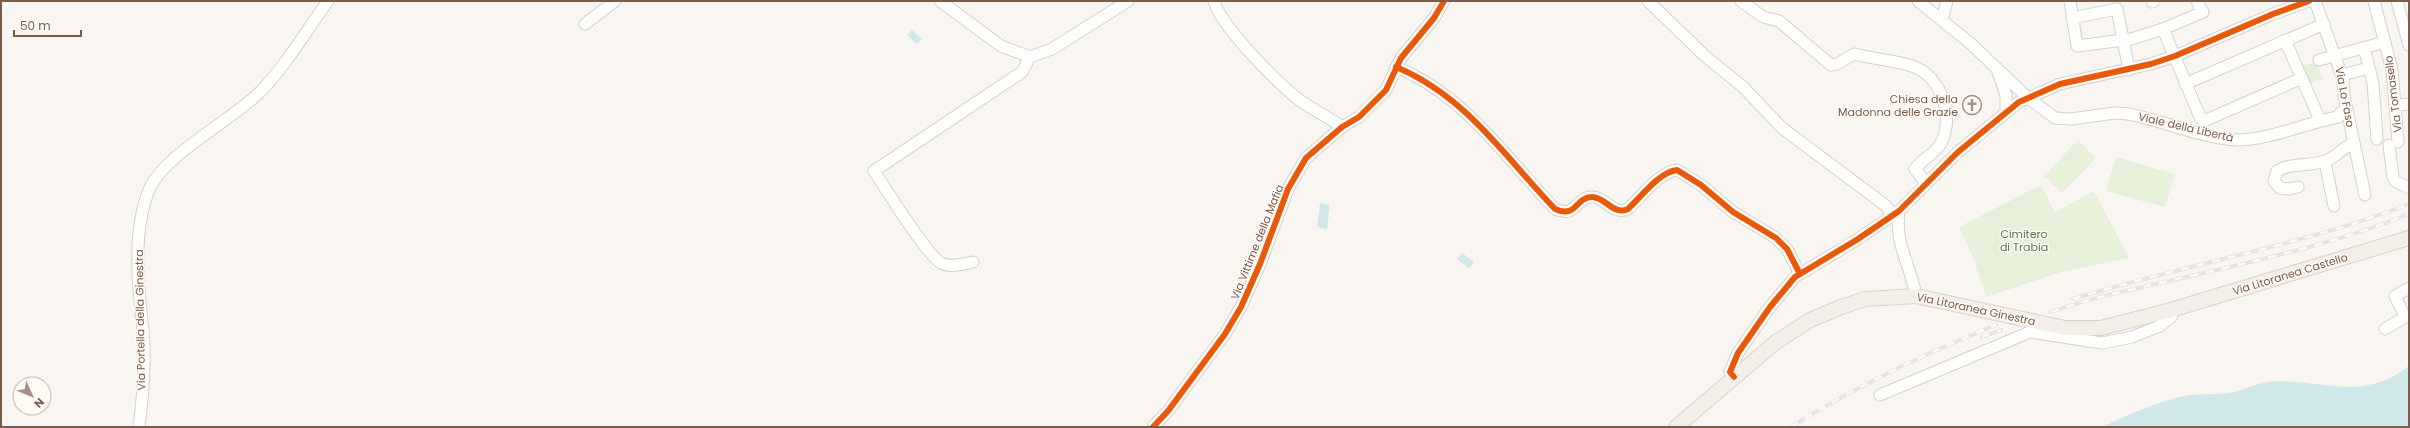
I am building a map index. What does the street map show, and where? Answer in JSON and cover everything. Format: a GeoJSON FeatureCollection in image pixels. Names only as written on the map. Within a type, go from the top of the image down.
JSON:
{"type":"FeatureCollection","features":[{"type":"Feature","properties":{"kind":"main road","name":"Via Litoranea Castello"},"geometry":{"type":"LineString","coordinates":[[2171,310],[2409,238]]}},
{"type":"Feature","properties":{"kind":"main road","name":"Via Litoranea Ginestra"},"geometry":{"type":"LineString","coordinates":[[1676,427],[1776,342],[1810,320],[1840,307],[1865,299],[1916,296],[2065,328],[2086,329],[2117,325],[2171,310]]}},
{"type":"Feature","properties":{"kind":"street","name":"Via Portella della Ginestra"},"geometry":{"type":"LineString","coordinates":[[139,427],[142,400],[143,331],[139,306],[137,274],[139,240],[149,190],[155,178],[175,158],[232,117],[261,91],[280,69],[328,1]]}},
{"type":"Feature","properties":{"kind":"street"},"geometry":{"type":"LineString","coordinates":[[585,24],[615,1]]}},
{"type":"Feature","properties":{"kind":"street"},"geometry":{"type":"LineString","coordinates":[[940,1],[1001,46],[1030,57],[1052,49],[1128,1]]}},
{"type":"Feature","properties":{"kind":"street"},"geometry":{"type":"LineString","coordinates":[[1214,1],[1232,32],[1292,94],[1321,115],[1342,127]]}},
{"type":"Feature","properties":{"kind":"street","name":"Via Vittime della Mafia"},"geometry":{"type":"LineString","coordinates":[[1152,427],[1168,411],[1225,334],[1241,307],[1296,173],[1306,158],[1342,127],[1359,117],[1386,90],[1400,58],[1434,18],[1444,1]]}},
{"type":"Feature","properties":{"kind":"street"},"geometry":{"type":"LineString","coordinates":[[1648,1],[1705,56],[1743,87],[1782,128],[1895,212],[1900,246],[1916,296]]}},
{"type":"Feature","properties":{"kind":"street"},"geometry":{"type":"LineString","coordinates":[[1741,1],[1763,17],[1779,21],[1831,65],[1837,64],[1854,54],[1912,66],[1934,82],[1944,102],[1946,123],[1940,144],[1915,169],[1926,183]]}},
{"type":"Feature","properties":{"kind":"street","name":"Viale della Libertà"},"geometry":{"type":"LineString","coordinates":[[1918,1],[1997,67],[2027,97],[2055,118],[2071,119],[2115,113],[2128,114],[2215,136],[2239,140],[2274,134],[2320,120],[2344,115]]}},
{"type":"Feature","properties":{"kind":"street"},"geometry":{"type":"LineString","coordinates":[[1942,20],[1947,1]]}},
{"type":"Feature","properties":{"kind":"street"},"geometry":{"type":"LineString","coordinates":[[2070,1],[2077,46],[2124,39],[2163,29],[2203,12],[2197,1]]}},
{"type":"Feature","properties":{"kind":"street"},"geometry":{"type":"LineString","coordinates":[[1734,377],[1730,372],[1738,353],[1770,307],[1800,274],[1858,239],[1895,212],[2006,112],[2027,97],[2060,84],[2129,70],[2175,56],[2273,14],[2309,1]]}},
{"type":"Feature","properties":{"kind":"street","name":"Via Lo Faso"},"geometry":{"type":"LineString","coordinates":[[2315,1],[2342,75],[2344,115],[2354,143],[2365,195]]}},
{"type":"Feature","properties":{"kind":"street","name":"Via Tomasello"},"geometry":{"type":"LineString","coordinates":[[2374,1],[2392,70],[2398,106],[2393,143],[2393,177],[2395,181],[2409,188]]}},
{"type":"Feature","properties":{"kind":"street"},"geometry":{"type":"LineString","coordinates":[[2397,1],[2405,12],[2408,37]]}},
{"type":"Feature","properties":{"kind":"street"},"geometry":{"type":"LineString","coordinates":[[2072,18],[2117,9],[2129,70]]}},
{"type":"Feature","properties":{"kind":"street"},"geometry":{"type":"LineString","coordinates":[[2185,84],[2324,24]]}},
{"type":"Feature","properties":{"kind":"street"},"geometry":{"type":"LineString","coordinates":[[2163,29],[2185,84],[2200,117],[2204,121],[2302,78]]}},
{"type":"Feature","properties":{"kind":"street"},"geometry":{"type":"LineString","coordinates":[[2285,40],[2320,120]]}},
{"type":"Feature","properties":{"kind":"street"},"geometry":{"type":"LineString","coordinates":[[2319,60],[2385,42]]}},
{"type":"Feature","properties":{"kind":"street"},"geometry":{"type":"LineString","coordinates":[[2364,48],[2372,83],[2377,139]]}},
{"type":"Feature","properties":{"kind":"street"},"geometry":{"type":"LineString","coordinates":[[974,262],[957,266],[941,263],[929,250],[874,171],[1022,72],[1030,57]]}},
{"type":"Feature","properties":{"kind":"street"},"geometry":{"type":"LineString","coordinates":[[1396,67],[1417,76],[1446,95],[1480,125],[1555,210],[1562,212],[1571,211],[1582,200],[1591,196],[1598,197],[1618,211],[1623,212],[1663,176],[1671,170],[1677,170],[1701,185],[1733,212],[1776,238],[1788,249],[1800,274]]}},
{"type":"Feature","properties":{"kind":"street"},"geometry":{"type":"LineString","coordinates":[[1997,67],[2006,95],[2006,112]]}},
{"type":"Feature","properties":{"kind":"street"},"geometry":{"type":"LineString","coordinates":[[2342,75],[2369,68]]}},
{"type":"Feature","properties":{"kind":"street"},"geometry":{"type":"LineString","coordinates":[[2298,187],[2289,189],[2280,188],[2274,181],[2277,171],[2283,167],[2325,162],[2337,156],[2347,145],[2354,143]]}},
{"type":"Feature","properties":{"kind":"street"},"geometry":{"type":"LineString","coordinates":[[2325,162],[2334,206]]}},
{"type":"Feature","properties":{"kind":"street"},"geometry":{"type":"LineString","coordinates":[[2385,329],[2405,317],[2394,296],[2409,288]]}},
{"type":"Feature","properties":{"kind":"street"},"geometry":{"type":"LineString","coordinates":[[1880,395],[2030,332],[2102,343],[2132,337],[2160,326],[2172,316],[2171,310]]}},
{"type":"Feature","properties":{"kind":"green space"},"geometry":{"type":"Polygon","coordinates":[[[2316,61],[2323,79],[2310,83],[2303,66],[2316,61]]]}},
{"type":"Feature","properties":{"kind":"green space"},"geometry":{"type":"Polygon","coordinates":[[[2078,140],[2096,158],[2062,193],[2044,176],[2078,140]]]}},
{"type":"Feature","properties":{"kind":"green space"},"geometry":{"type":"Polygon","coordinates":[[[2116,157],[2175,174],[2165,207],[2106,191],[2116,157]]]}},
{"type":"Feature","properties":{"kind":"green space","name":"Cimitero di Trabia"},"geometry":{"type":"Polygon","coordinates":[[[2041,185],[2055,212],[2094,191],[2129,258],[2061,272],[1986,297],[1972,255],[1959,227],[2041,185]]]}},
{"type":"Feature","properties":{"kind":"water"},"geometry":{"type":"Polygon","coordinates":[[[912,30],[922,39],[917,44],[907,35],[912,30]]]}},
{"type":"Feature","properties":{"kind":"water"},"geometry":{"type":"Polygon","coordinates":[[[1320,203],[1330,205],[1327,229],[1317,227],[1320,203]]]}},
{"type":"Feature","properties":{"kind":"water"},"geometry":{"type":"Polygon","coordinates":[[[1462,253],[1474,262],[1469,268],[1457,259],[1462,253]]]}},
{"type":"Feature","properties":{"kind":"water"},"geometry":{"type":"Polygon","coordinates":[[[2409,366],[2409,427],[2102,427],[2142,409],[2184,396],[2230,393],[2268,382],[2287,381],[2340,386],[2374,384],[2391,377],[2409,366]]]}},
{"type":"Feature","properties":{"kind":"railway"},"geometry":{"type":"LineString","coordinates":[[2073,299],[2284,244],[2368,219],[2409,204]]}},
{"type":"Feature","properties":{"kind":"railway"},"geometry":{"type":"LineString","coordinates":[[2051,312],[2106,296],[2252,262],[2331,241],[2409,214]]}},
{"type":"Feature","properties":{"kind":"railway"},"geometry":{"type":"LineString","coordinates":[[1791,427],[1865,384],[1943,347],[1996,325]]}},
{"type":"Feature","properties":{"kind":"railway"},"geometry":{"type":"LineString","coordinates":[[1982,337],[2001,330]]}},
{"type":"Feature","properties":{"kind":"cycle path"},"geometry":{"type":"LineString","coordinates":[[1153,427],[1168,411],[1225,334],[1241,307],[1260,264],[1288,189],[1306,158],[1342,127],[1359,117],[1386,90],[1401,58],[1434,18],[1444,1]]}},
{"type":"Feature","properties":{"kind":"cycle path"},"geometry":{"type":"LineString","coordinates":[[1734,377],[1730,372],[1738,353],[1770,307],[1795,277],[1858,239],[1899,211],[1958,152],[2019,102],[2060,84],[2151,64],[2175,56],[2273,14],[2309,1]]}},
{"type":"Feature","properties":{"kind":"cycle path"},"geometry":{"type":"LineString","coordinates":[[1396,67],[1421,79],[1464,111],[1483,129],[1555,209],[1562,211],[1572,210],[1582,200],[1592,197],[1597,198],[1618,210],[1628,209],[1657,180],[1664,175],[1677,170],[1701,185],[1733,212],[1776,238],[1787,249],[1800,274]]}},
{"type":"Feature","properties":{"kind":"place","name":"Chiesa della Madonna delle Grazie"},"geometry":{"type":"Point","coordinates":[1972,105]}}]}
